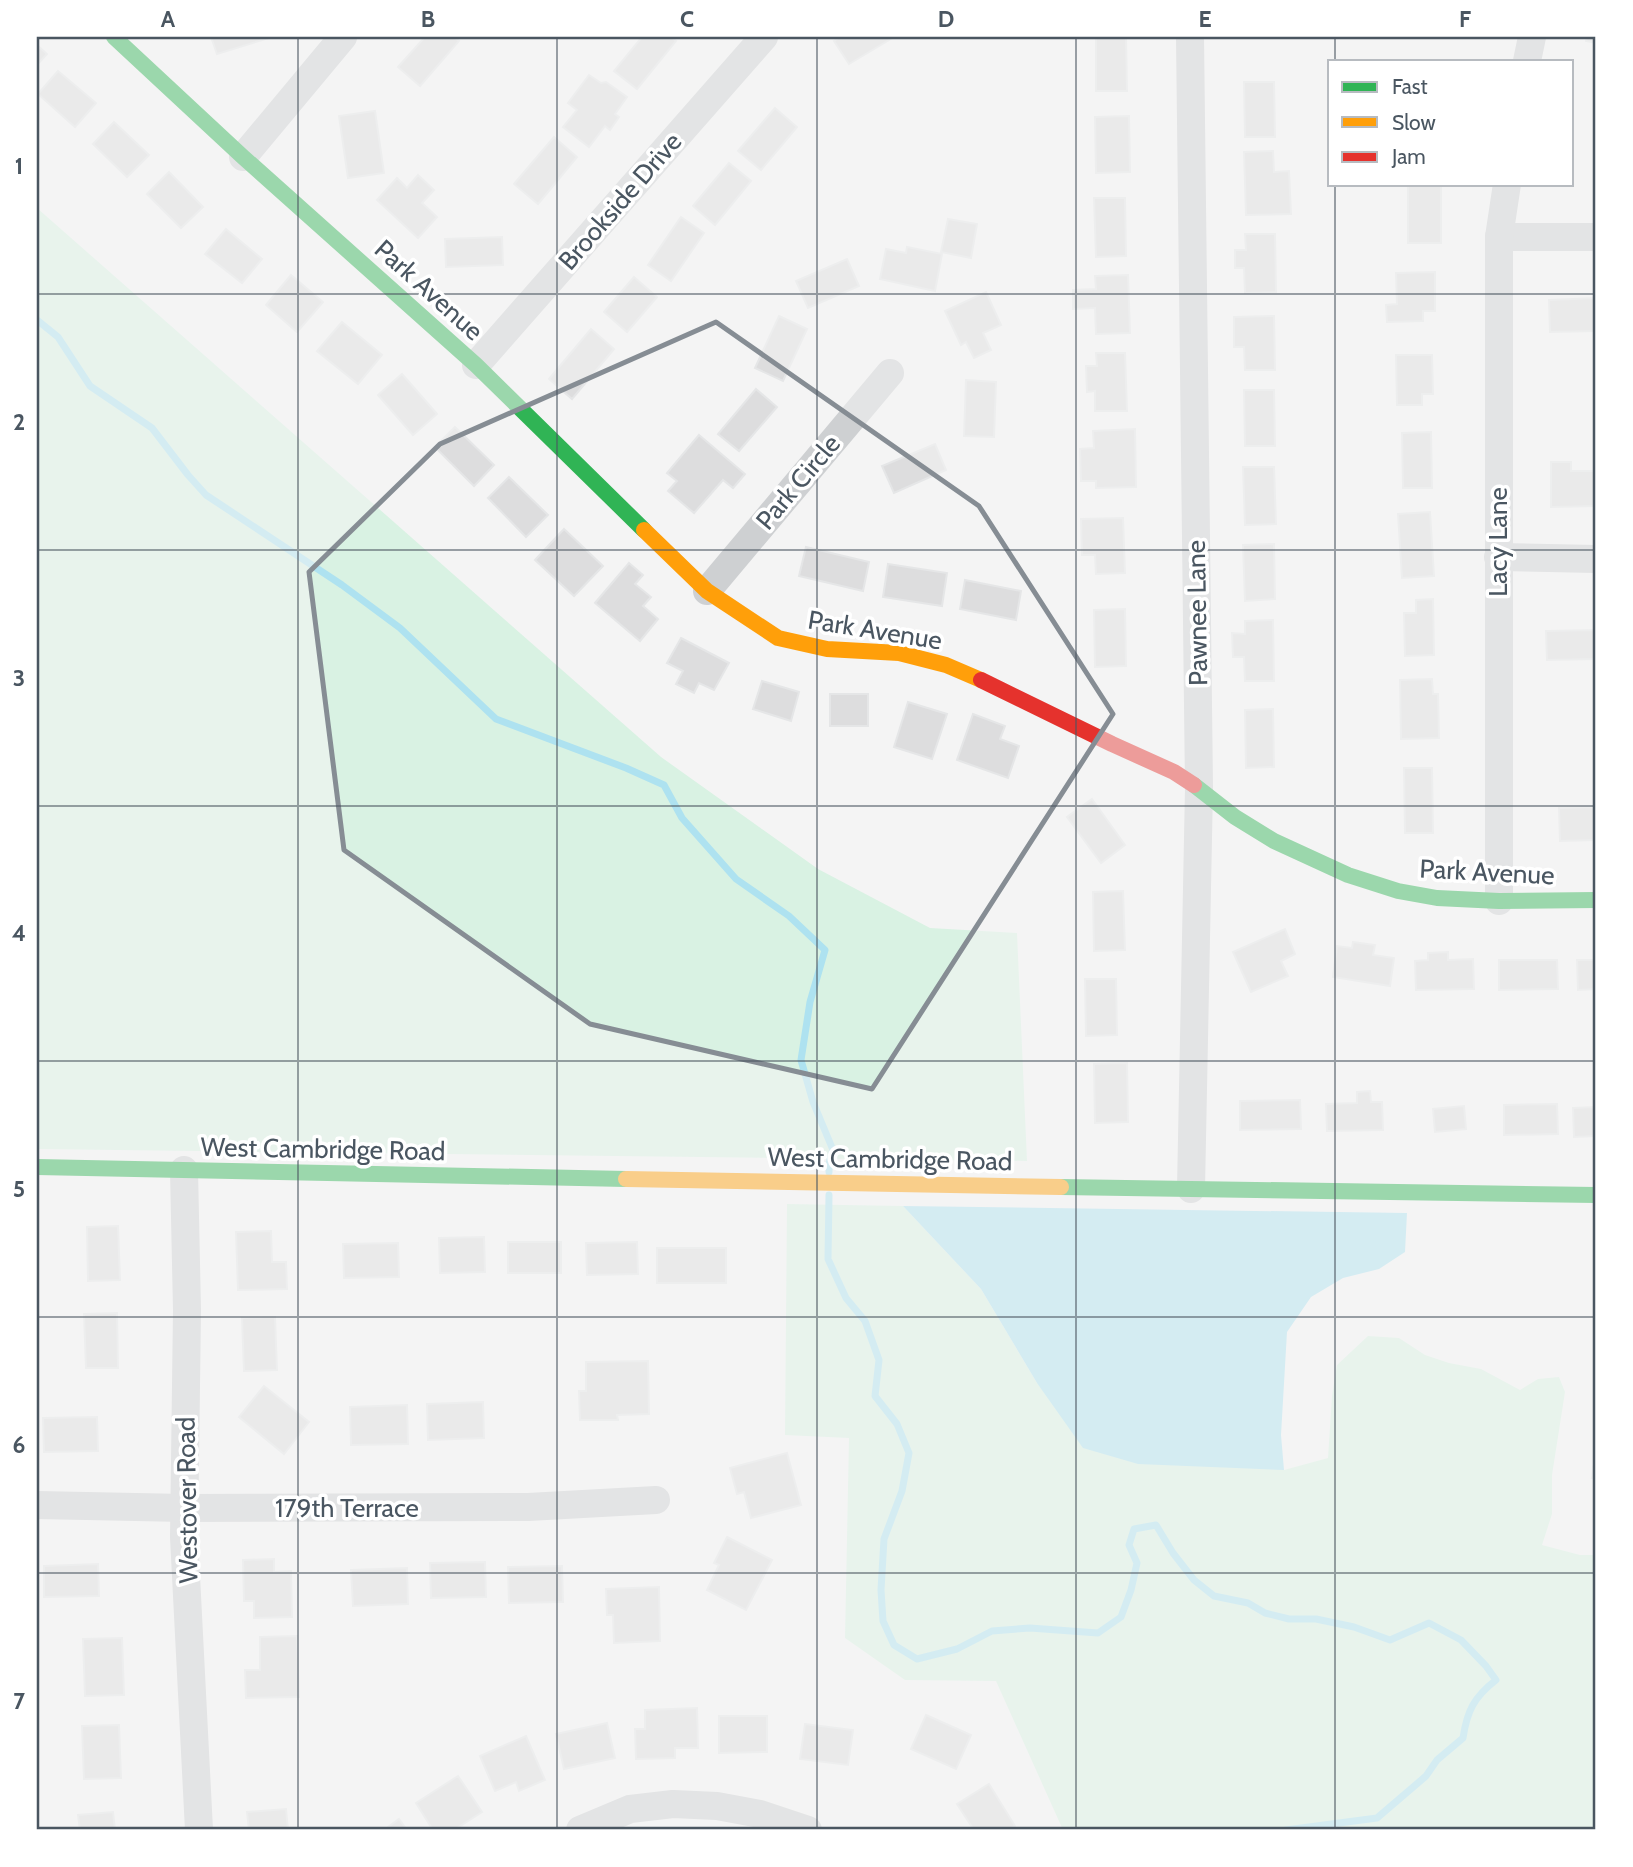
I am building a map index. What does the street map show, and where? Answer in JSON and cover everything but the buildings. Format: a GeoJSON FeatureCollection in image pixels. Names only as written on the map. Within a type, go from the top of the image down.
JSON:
{"type":"FeatureCollection","features":[{"type":"Feature","properties":{"kind":"street","name":"Park Avenue"},"geometry":{"type":"LineString","coordinates":[[114,37],[243,157],[476,365],[707,591],[778,638],[827,649],[899,653],[946,665],[1001,688],[1174,772],[1235,817],[1274,841],[1348,876],[1398,891],[1437,898],[1499,901],[1596,900]]}},
{"type":"Feature","properties":{"kind":"street"},"geometry":{"type":"LineString","coordinates":[[243,157],[344,37]]}},
{"type":"Feature","properties":{"kind":"street","name":"Brookside Drive"},"geometry":{"type":"LineString","coordinates":[[476,365],[764,37]]}},
{"type":"Feature","properties":{"kind":"street","name":"Pawnee Lane"},"geometry":{"type":"LineString","coordinates":[[1190,37],[1199,788],[1191,1189]]}},
{"type":"Feature","properties":{"kind":"street"},"geometry":{"type":"LineString","coordinates":[[1527,60],[1532,37]]}},
{"type":"Feature","properties":{"kind":"street","name":"Lacy Lane"},"geometry":{"type":"LineString","coordinates":[[1499,901],[1499,237],[1507,186]]}},
{"type":"Feature","properties":{"kind":"street"},"geometry":{"type":"LineString","coordinates":[[1499,237],[1596,237]]}},
{"type":"Feature","properties":{"kind":"street","name":"Park Circle"},"geometry":{"type":"LineString","coordinates":[[707,591],[890,373]]}},
{"type":"Feature","properties":{"kind":"street"},"geometry":{"type":"LineString","coordinates":[[1498,557],[1596,559]]}},
{"type":"Feature","properties":{"kind":"street","name":"West Cambridge Road"},"geometry":{"type":"LineString","coordinates":[[37,1167],[1596,1195]]}},
{"type":"Feature","properties":{"kind":"street","name":"Westover Road"},"geometry":{"type":"LineString","coordinates":[[184,1170],[187,1310],[184,1537],[199,1830]]}},
{"type":"Feature","properties":{"kind":"street","name":"179th Terrace"},"geometry":{"type":"LineString","coordinates":[[37,1505],[185,1508],[528,1507],[656,1500]]}},
{"type":"Feature","properties":{"kind":"street"},"geometry":{"type":"LineString","coordinates":[[580,1830],[630,1809],[673,1804],[717,1806],[760,1814],[808,1830]]}},
{"type":"Feature","properties":{"kind":"highlighted area"},"geometry":{"type":"Polygon","coordinates":[[[716,322],[979,506],[1113,714],[872,1089],[590,1024],[344,850],[309,572],[440,444],[716,322]]]}},
{"type":"Feature","properties":{"kind":"green space"},"geometry":{"type":"Polygon","coordinates":[[[37,208],[661,757],[818,869],[930,928],[1017,933],[1027,1161],[37,1149],[37,208]]]}},
{"type":"Feature","properties":{"kind":"green space"},"geometry":{"type":"Polygon","coordinates":[[[787,1204],[903,1206],[981,1289],[1037,1383],[1284,1470],[1328,1458],[1337,1365],[1368,1336],[1399,1338],[1425,1355],[1481,1369],[1520,1390],[1538,1379],[1559,1377],[1565,1392],[1552,1475],[1552,1514],[1542,1545],[1580,1555],[1596,1555],[1596,1830],[1063,1830],[996,1681],[905,1680],[845,1638],[849,1438],[785,1435],[787,1204]]]}},
{"type":"Feature","properties":{"kind":"water"},"geometry":{"type":"Polygon","coordinates":[[[903,1206],[1407,1213],[1405,1252],[1379,1269],[1343,1278],[1311,1297],[1287,1332],[1281,1435],[1284,1470],[1138,1464],[1083,1448],[1037,1383],[981,1289],[903,1206]]]}},
{"type":"Feature","properties":{"kind":"waterway"},"geometry":{"type":"LineString","coordinates":[[37,320],[58,337],[90,386],[152,428],[206,495],[342,585],[400,628],[496,719],[664,785],[682,818],[736,879],[789,916],[825,950],[810,1002],[801,1060],[813,1102],[833,1150],[829,1172]]}},
{"type":"Feature","properties":{"kind":"waterway"},"geometry":{"type":"LineString","coordinates":[[829,1195],[828,1259],[846,1298],[865,1321],[879,1360],[875,1396],[897,1424],[909,1453],[902,1491],[884,1539],[881,1590],[883,1621],[894,1645],[917,1659],[957,1649],[992,1631],[1030,1628],[1098,1633],[1121,1617],[1131,1590],[1137,1563],[1129,1545],[1134,1529],[1156,1525],[1194,1580],[1214,1596],[1248,1603],[1265,1613],[1289,1619],[1316,1619],[1354,1627],[1390,1640],[1429,1623],[1461,1640],[1486,1666],[1496,1680],[1482,1692],[1473,1705],[1463,1738],[1437,1760],[1426,1776],[1377,1818],[1286,1830]]}},
{"type":"Feature","properties":{"kind":"traffic: fast"},"geometry":{"type":"LineString","coordinates":[[114,37],[243,157],[476,365],[644,530]]}},
{"type":"Feature","properties":{"kind":"traffic: fast"},"geometry":{"type":"LineString","coordinates":[[1194,785],[1235,817],[1274,841],[1348,875],[1398,891],[1437,898],[1499,901],[1596,900]]}},
{"type":"Feature","properties":{"kind":"traffic: fast"},"geometry":{"type":"LineString","coordinates":[[37,1167],[626,1179]]}},
{"type":"Feature","properties":{"kind":"traffic: fast"},"geometry":{"type":"LineString","coordinates":[[1061,1187],[1596,1195]]}},
{"type":"Feature","properties":{"kind":"traffic: slow"},"geometry":{"type":"LineString","coordinates":[[644,530],[707,591],[778,638],[827,649],[899,653],[946,665],[981,680]]}},
{"type":"Feature","properties":{"kind":"traffic: slow"},"geometry":{"type":"LineString","coordinates":[[626,1179],[1061,1187]]}},
{"type":"Feature","properties":{"kind":"traffic: jam"},"geometry":{"type":"LineString","coordinates":[[981,680],[1174,772],[1194,785]]}}]}
